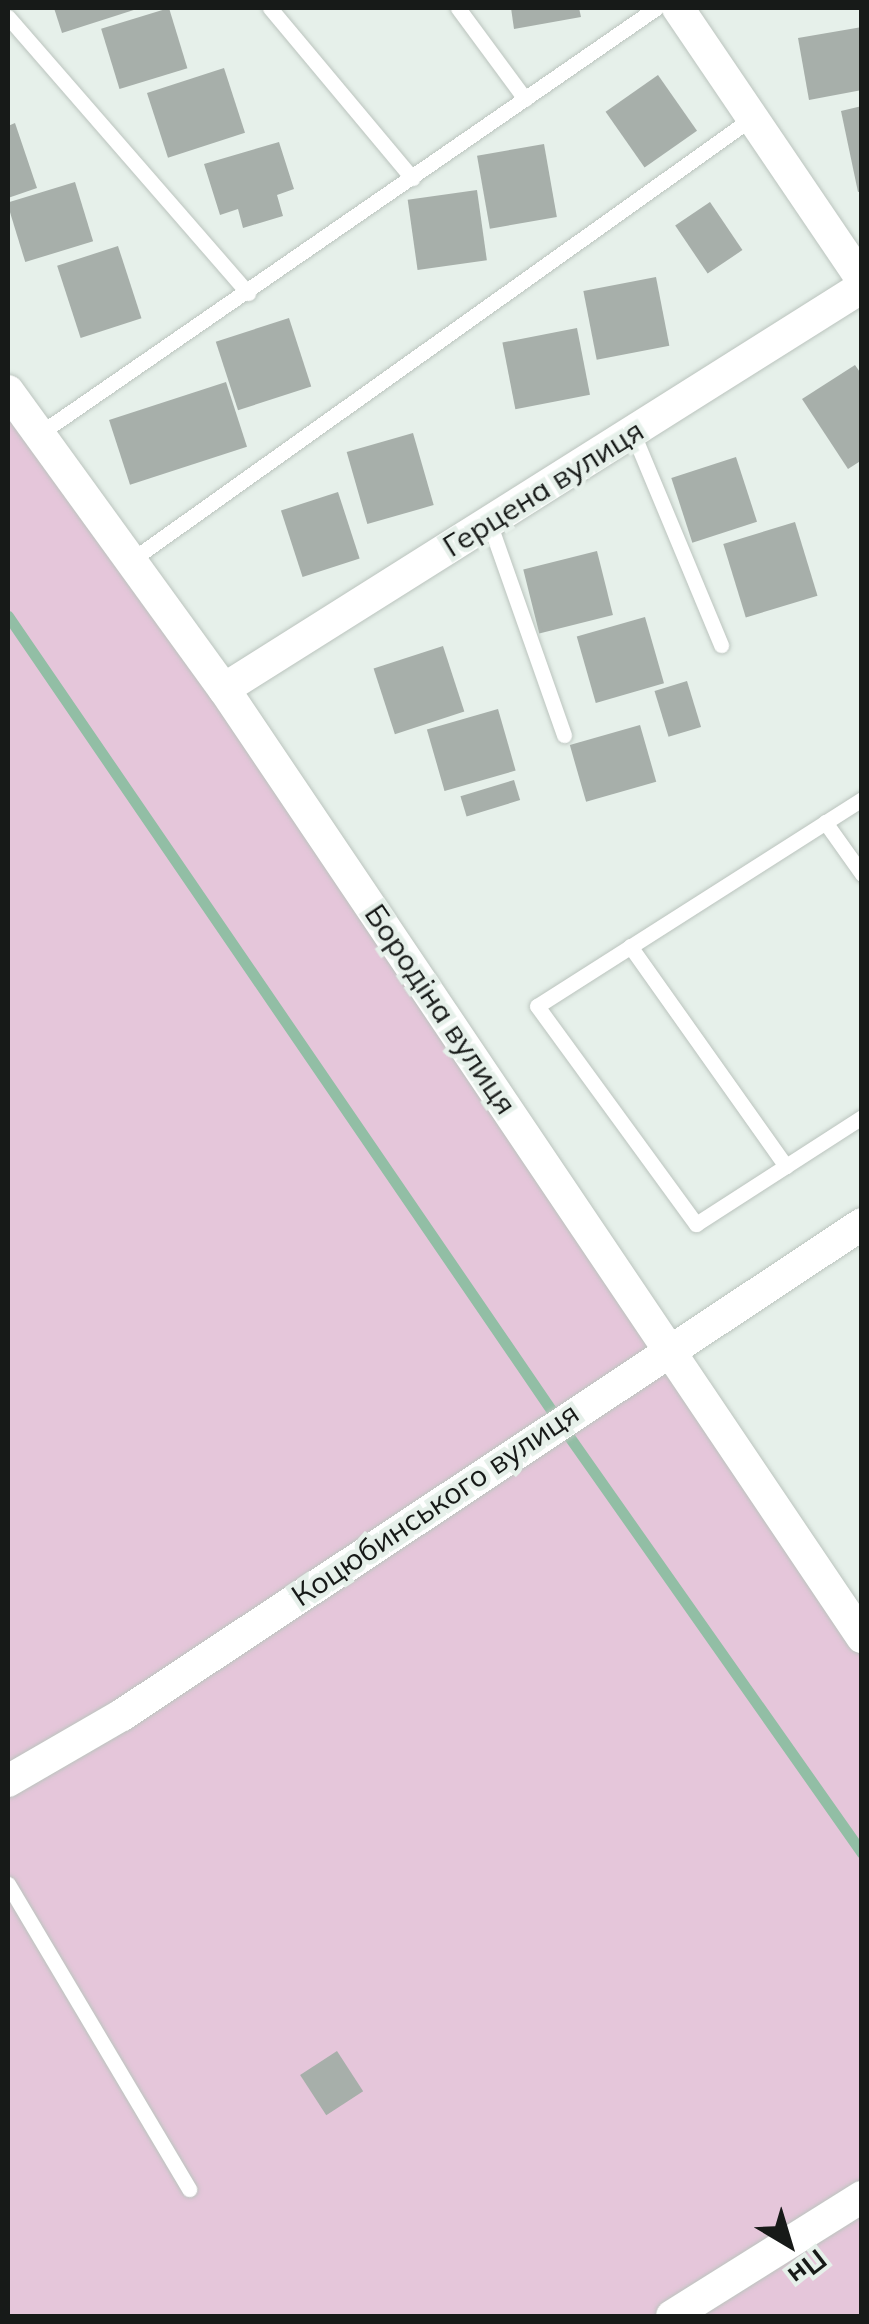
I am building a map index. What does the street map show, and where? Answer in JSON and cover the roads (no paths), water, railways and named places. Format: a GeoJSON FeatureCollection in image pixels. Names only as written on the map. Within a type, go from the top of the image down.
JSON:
{"type":"FeatureCollection","features":[{"type":"Feature","properties":{"kind":"street"},"geometry":{"type":"LineString","coordinates":[[678,8],[862,284]]}},
{"type":"Feature","properties":{"kind":"street","name":"Герцена вулиця"},"geometry":{"type":"LineString","coordinates":[[224,689],[862,284]]}},
{"type":"Feature","properties":{"kind":"street","name":"Бородіна вулиця"},"geometry":{"type":"LineString","coordinates":[[8,391],[224,689],[670,1346],[862,1637]]}},
{"type":"Feature","properties":{"kind":"street","name":"Коцюбинського вулиця"},"geometry":{"type":"LineString","coordinates":[[8,1781],[122,1716],[670,1346],[862,1224]]}},
{"type":"Feature","properties":{"kind":"street"},"geometry":{"type":"LineString","coordinates":[[672,2316],[862,2197]]}},
{"type":"Feature","properties":{"kind":"lane"},"geometry":{"type":"LineString","coordinates":[[270,8],[412,178]]}},
{"type":"Feature","properties":{"kind":"lane"},"geometry":{"type":"LineString","coordinates":[[458,8],[525,99]]}},
{"type":"Feature","properties":{"kind":"lane"},"geometry":{"type":"LineString","coordinates":[[39,434],[656,8]]}},
{"type":"Feature","properties":{"kind":"lane"},"geometry":{"type":"LineString","coordinates":[[8,18],[248,293]]}},
{"type":"Feature","properties":{"kind":"lane"},"geometry":{"type":"LineString","coordinates":[[133,559],[752,118]]}},
{"type":"Feature","properties":{"kind":"lane"},"geometry":{"type":"LineString","coordinates":[[632,431],[720,645]]}},
{"type":"Feature","properties":{"kind":"lane"},"geometry":{"type":"LineString","coordinates":[[489,522],[564,734]]}},
{"type":"Feature","properties":{"kind":"lane"},"geometry":{"type":"LineString","coordinates":[[862,799],[536,1006],[696,1224],[862,1117]]}},
{"type":"Feature","properties":{"kind":"lane"},"geometry":{"type":"LineString","coordinates":[[825,822],[862,874]]}},
{"type":"Feature","properties":{"kind":"lane"},"geometry":{"type":"LineString","coordinates":[[630,946],[786,1166]]}},
{"type":"Feature","properties":{"kind":"lane"},"geometry":{"type":"LineString","coordinates":[[8,1884],[189,2189]]}},
{"type":"Feature","properties":{"kind":"waterway"},"geometry":{"type":"LineString","coordinates":[[8,616],[552,1411]]}},
{"type":"Feature","properties":{"kind":"waterway"},"geometry":{"type":"LineString","coordinates":[[568,1435],[862,1853]]}}]}
